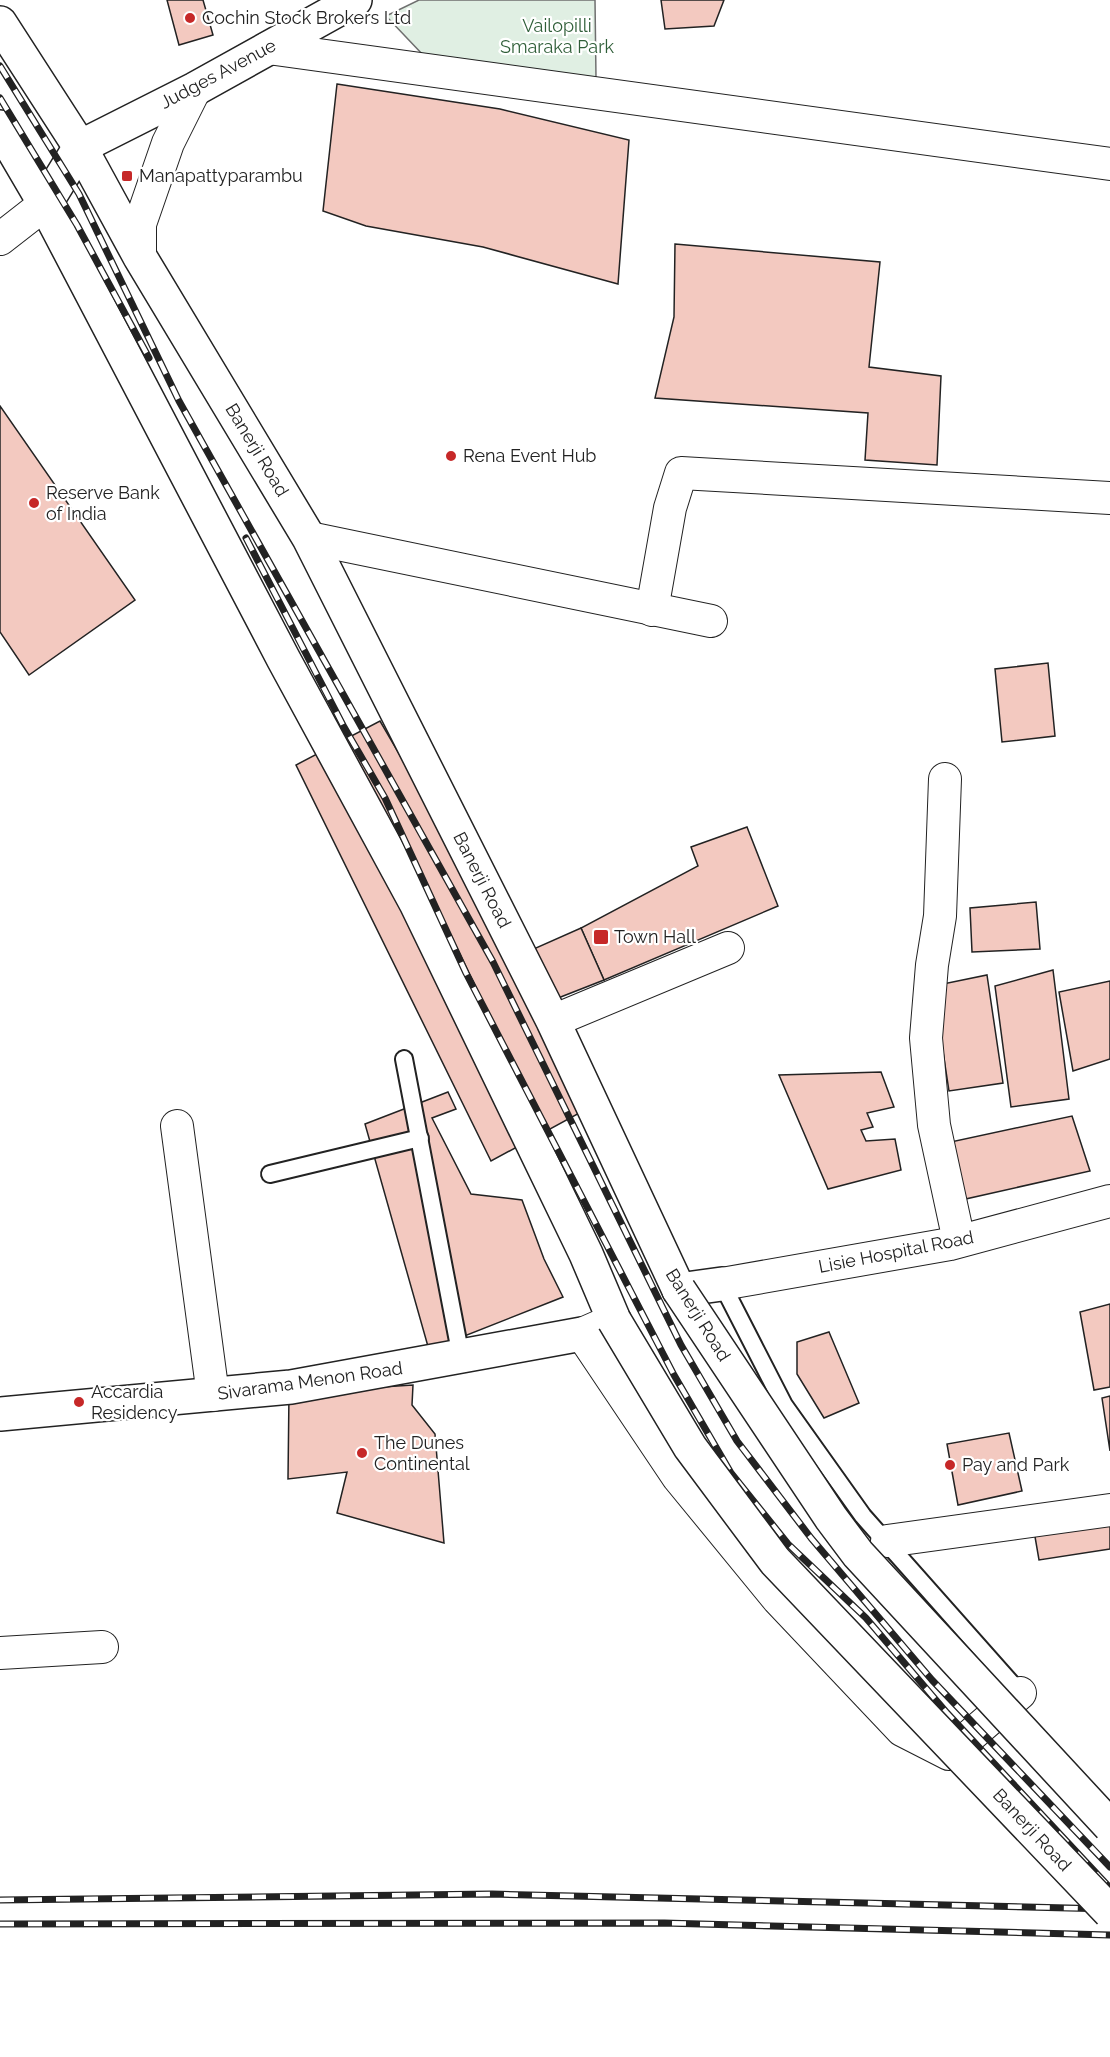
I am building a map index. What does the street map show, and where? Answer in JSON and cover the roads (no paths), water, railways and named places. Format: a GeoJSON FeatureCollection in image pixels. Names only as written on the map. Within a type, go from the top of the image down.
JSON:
{"type":"FeatureCollection","features":[{"type":"Feature","properties":{"kind":"main road","name":"Judges Avenue"},"geometry":{"type":"LineString","coordinates":[[80,147],[195,89],[356,0]]}},
{"type":"Feature","properties":{"kind":"main road","name":"Banerji Road"},"geometry":{"type":"LineString","coordinates":[[0,23],[80,147],[140,257],[309,538],[553,1021],[679,1290],[831,1518],[858,1554],[1110,1826]]}},
{"type":"Feature","properties":{"kind":"main road","name":"Banerji Road"},"geometry":{"type":"LineString","coordinates":[[0,127],[45,204],[284,660],[416,903],[581,1244],[614,1320],[690,1447],[775,1561],[1110,1912]]}},
{"type":"Feature","properties":{"kind":"main road"},"geometry":{"type":"LineString","coordinates":[[45,204],[80,147]]}},
{"type":"Feature","properties":{"kind":"main road","name":"Lisie Hospital Road"},"geometry":{"type":"LineString","coordinates":[[679,1290],[722,1284]]}},
{"type":"Feature","properties":{"kind":"main road","name":"Sivarama Menon Road"},"geometry":{"type":"LineString","coordinates":[[0,1414],[291,1387],[461,1358],[582,1334]]}},
{"type":"Feature","properties":{"kind":"street"},"geometry":{"type":"LineString","coordinates":[[268,48],[1110,164]]}},
{"type":"Feature","properties":{"kind":"street"},"geometry":{"type":"LineString","coordinates":[[140,257],[140,224],[168,143],[195,89]]}},
{"type":"Feature","properties":{"kind":"street"},"geometry":{"type":"LineString","coordinates":[[0,239],[45,204]]}},
{"type":"Feature","properties":{"kind":"street"},"geometry":{"type":"LineString","coordinates":[[652,610],[670,508],[681,473],[1110,498]]}},
{"type":"Feature","properties":{"kind":"street"},"geometry":{"type":"LineString","coordinates":[[309,538],[711,621]]}},
{"type":"Feature","properties":{"kind":"street"},"geometry":{"type":"LineString","coordinates":[[945,779],[940,916],[932,965],[926,1038],[934,1125],[959,1241]]}},
{"type":"Feature","properties":{"kind":"street"},"geometry":{"type":"LineString","coordinates":[[553,1021],[728,948]]}},
{"type":"Feature","properties":{"kind":"street"},"geometry":{"type":"LineString","coordinates":[[177,1126],[213,1395]]}},
{"type":"Feature","properties":{"kind":"street","name":"Lisie Hospital Road"},"geometry":{"type":"LineString","coordinates":[[722,1284],[959,1241],[1110,1201]]}},
{"type":"Feature","properties":{"kind":"street"},"geometry":{"type":"LineString","coordinates":[[614,1320],[582,1334],[678,1477],[778,1599],[902,1730],[949,1754],[1020,1693]]}},
{"type":"Feature","properties":{"kind":"street"},"geometry":{"type":"LineString","coordinates":[[887,1541],[1110,1510]]}},
{"type":"Feature","properties":{"kind":"street"},"geometry":{"type":"LineString","coordinates":[[0,1653],[102,1647]]}},
{"type":"Feature","properties":{"kind":"lane"},"geometry":{"type":"LineString","coordinates":[[404,1059],[461,1358]]}},
{"type":"Feature","properties":{"kind":"lane"},"geometry":{"type":"LineString","coordinates":[[270,1174],[420,1138]]}},
{"type":"Feature","properties":{"kind":"lane"},"geometry":{"type":"LineString","coordinates":[[722,1284],[784,1405],[863,1516],[1020,1693]]}},
{"type":"Feature","properties":{"kind":"railway"},"geometry":{"type":"LineString","coordinates":[[0,66],[79,194],[179,401],[493,962],[681,1345],[737,1441],[811,1538],[932,1680],[1110,1867]]}},
{"type":"Feature","properties":{"kind":"railway"},"geometry":{"type":"LineString","coordinates":[[0,98],[77,225],[149,358]]}},
{"type":"Feature","properties":{"kind":"railway"},"geometry":{"type":"LineString","coordinates":[[246,538],[344,727],[385,798],[466,973],[674,1375],[731,1473],[788,1544],[866,1618],[947,1713],[1110,1888]]}},
{"type":"Feature","properties":{"kind":"railway"},"geometry":{"type":"LineString","coordinates":[[0,1900],[492,1894],[1110,1909]]}},
{"type":"Feature","properties":{"kind":"railway"},"geometry":{"type":"LineString","coordinates":[[0,1924],[664,1923],[1110,1935]]}},
{"type":"Feature","properties":{"kind":"place","name":"Cochin Stock Brokers Ltd"},"geometry":{"type":"Point","coordinates":[190,18]}},
{"type":"Feature","properties":{"kind":"place","name":"Manapattyparambu"},"geometry":{"type":"Point","coordinates":[127,176]}},
{"type":"Feature","properties":{"kind":"place","name":"Rena Event Hub"},"geometry":{"type":"Point","coordinates":[451,456]}},
{"type":"Feature","properties":{"kind":"place","name":"Reserve Bank of India"},"geometry":{"type":"Point","coordinates":[34,503]}},
{"type":"Feature","properties":{"kind":"place","name":"Town Hall"},"geometry":{"type":"Point","coordinates":[601,937]}},
{"type":"Feature","properties":{"kind":"place","name":"Accardia Residency"},"geometry":{"type":"Point","coordinates":[79,1402]}},
{"type":"Feature","properties":{"kind":"place","name":"The Dunes Continental"},"geometry":{"type":"Point","coordinates":[362,1453]}},
{"type":"Feature","properties":{"kind":"place","name":"Pay and Park"},"geometry":{"type":"Point","coordinates":[950,1465]}},
{"type":"Feature","properties":{"kind":"park label","name":"Vailopilli Smaraka Park"},"geometry":{"type":"Point","coordinates":[557,36]}}]}
